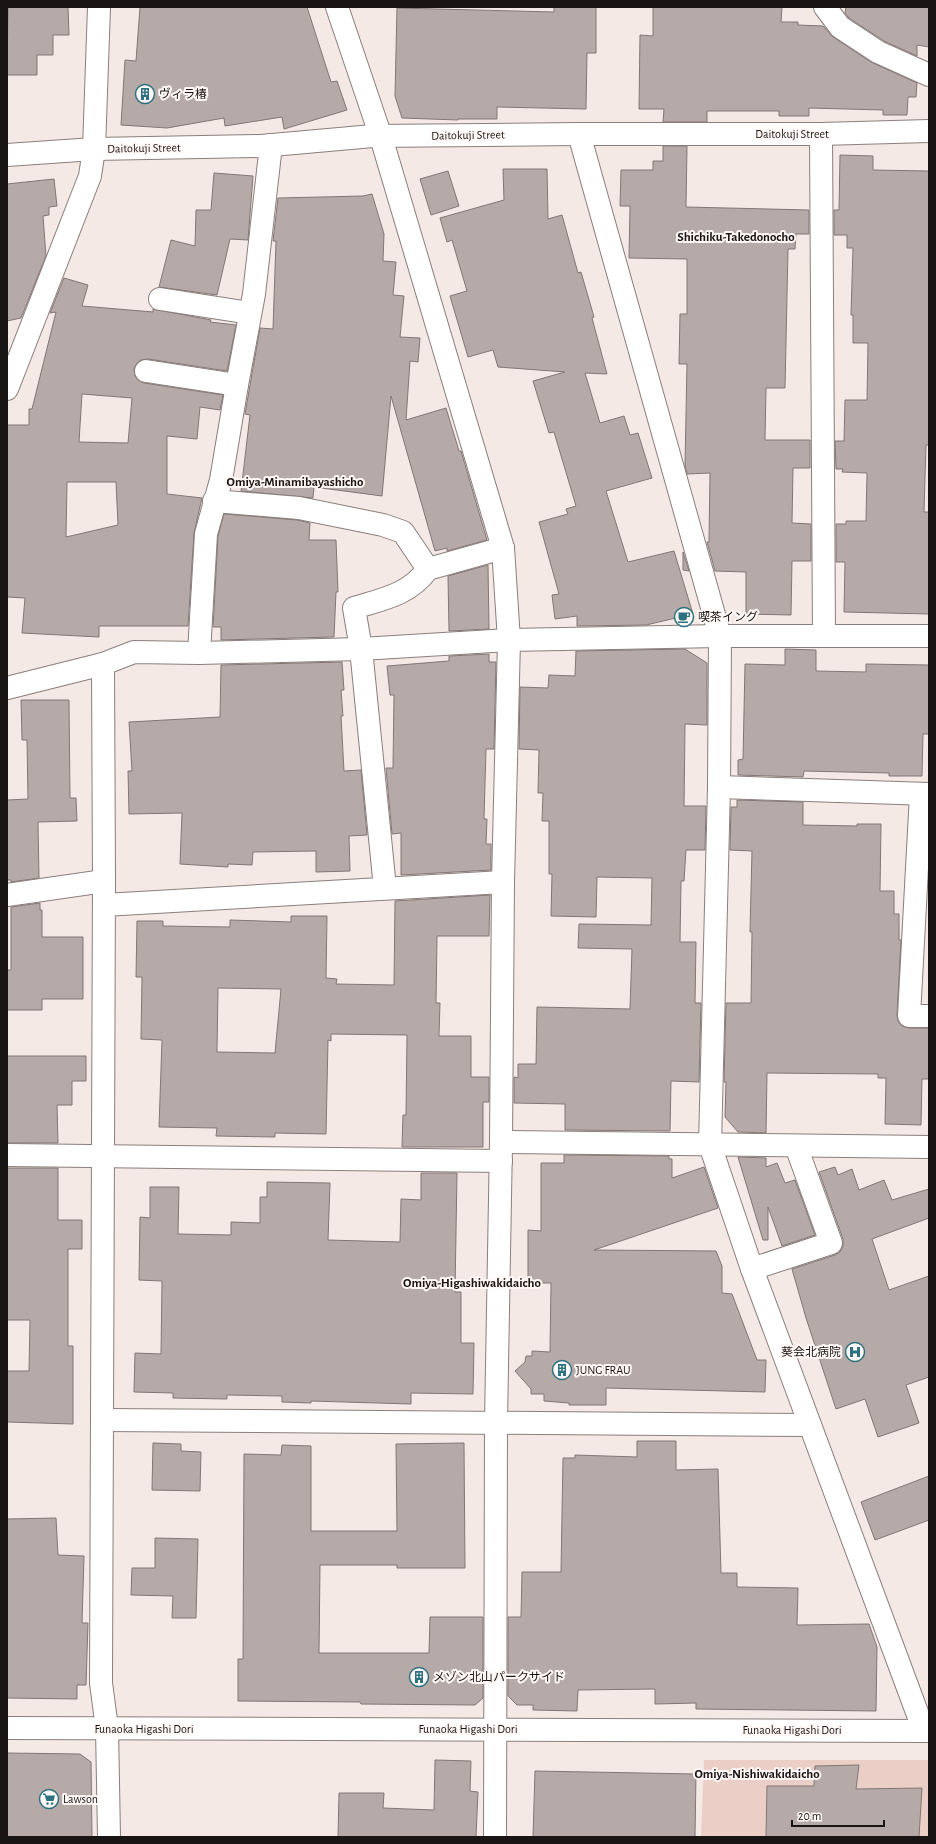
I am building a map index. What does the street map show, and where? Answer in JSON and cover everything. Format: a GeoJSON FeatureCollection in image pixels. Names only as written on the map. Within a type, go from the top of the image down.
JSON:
{"type":"FeatureCollection","features":[{"type":"Feature","properties":{"kind":"street"},"geometry":{"type":"LineString","coordinates":[[7,389],[90,176],[94,149],[99,7]]}},
{"type":"Feature","properties":{"kind":"street"},"geometry":{"type":"LineString","coordinates":[[337,7],[381,137],[503,548],[509,640],[503,882],[501,1151],[496,1422],[495,1837]]}},
{"type":"Feature","properties":{"kind":"street"},"geometry":{"type":"LineString","coordinates":[[825,7],[840,27],[878,52],[929,75]]}},
{"type":"Feature","properties":{"kind":"street","name":"Daitokuji Street"},"geometry":{"type":"LineString","coordinates":[[7,155],[94,149],[271,145],[381,137],[579,134],[821,134],[929,131]]}},
{"type":"Feature","properties":{"kind":"street"},"geometry":{"type":"LineString","coordinates":[[579,134],[720,636],[719,787],[710,1145],[752,1269],[926,1730]]}},
{"type":"Feature","properties":{"kind":"street"},"geometry":{"type":"LineString","coordinates":[[821,134],[824,635]]}},
{"type":"Feature","properties":{"kind":"street"},"geometry":{"type":"LineString","coordinates":[[199,653],[206,534],[221,480],[254,294],[271,145]]}},
{"type":"Feature","properties":{"kind":"street"},"geometry":{"type":"LineString","coordinates":[[160,299],[250,313]]}},
{"type":"Feature","properties":{"kind":"street"},"geometry":{"type":"LineString","coordinates":[[146,371],[237,385]]}},
{"type":"Feature","properties":{"kind":"street"},"geometry":{"type":"LineString","coordinates":[[214,501],[299,508],[383,525],[403,532],[428,569]]}},
{"type":"Feature","properties":{"kind":"street"},"geometry":{"type":"LineString","coordinates":[[385,888],[361,649],[354,608],[402,593],[421,579],[428,569],[503,548]]}},
{"type":"Feature","properties":{"kind":"street"},"geometry":{"type":"LineString","coordinates":[[7,688],[103,664],[134,652],[199,653],[361,649],[509,640],[824,635],[929,636]]}},
{"type":"Feature","properties":{"kind":"street"},"geometry":{"type":"LineString","coordinates":[[103,664],[104,905],[101,1683],[107,1728],[109,1837]]}},
{"type":"Feature","properties":{"kind":"street"},"geometry":{"type":"LineString","coordinates":[[719,787],[925,794],[909,1016],[929,1016]]}},
{"type":"Feature","properties":{"kind":"street"},"geometry":{"type":"LineString","coordinates":[[7,895],[104,881]]}},
{"type":"Feature","properties":{"kind":"street"},"geometry":{"type":"LineString","coordinates":[[104,905],[503,882]]}},
{"type":"Feature","properties":{"kind":"street"},"geometry":{"type":"LineString","coordinates":[[7,1155],[103,1156],[501,1151],[710,1145],[929,1148]]}},
{"type":"Feature","properties":{"kind":"street"},"geometry":{"type":"LineString","coordinates":[[752,1269],[831,1243],[796,1146]]}},
{"type":"Feature","properties":{"kind":"street"},"geometry":{"type":"LineString","coordinates":[[102,1420],[810,1425]]}},
{"type":"Feature","properties":{"kind":"street","name":"Funaoka Higashi Dori"},"geometry":{"type":"LineString","coordinates":[[7,1728],[926,1730]]}},
{"type":"Feature","properties":{"kind":"shaded area"},"geometry":{"type":"Polygon","coordinates":[[[704,1760],[929,1760],[929,1837],[701,1837],[704,1760]]]}},
{"type":"Feature","properties":{"kind":"building"},"geometry":{"type":"Polygon","coordinates":[[[8,7],[68,7],[69,35],[53,35],[53,55],[37,55],[37,75],[7,75],[8,7]]]}},
{"type":"Feature","properties":{"kind":"building"},"geometry":{"type":"Polygon","coordinates":[[[140,7],[307,7],[331,82],[337,81],[347,110],[284,129],[282,117],[225,126],[224,118],[167,128],[121,125],[125,60],[136,61],[140,7]]]}},
{"type":"Feature","properties":{"kind":"building"},"geometry":{"type":"Polygon","coordinates":[[[554,7],[596,7],[596,53],[587,53],[586,109],[497,107],[497,119],[458,120],[402,118],[395,96],[397,8],[554,12],[554,7]]]}},
{"type":"Feature","properties":{"kind":"building"},"geometry":{"type":"Polygon","coordinates":[[[653,7],[782,7],[781,22],[798,22],[798,25],[823,26],[833,37],[871,62],[917,83],[916,97],[908,97],[907,115],[883,115],[883,110],[809,108],[809,116],[779,116],[779,111],[707,111],[707,122],[663,122],[664,109],[639,109],[640,35],[653,36],[653,7]]]}},
{"type":"Feature","properties":{"kind":"building"},"geometry":{"type":"Polygon","coordinates":[[[846,7],[929,7],[929,47],[917,45],[917,56],[884,41],[849,18],[845,13],[846,7]]]}},
{"type":"Feature","properties":{"kind":"building"},"geometry":{"type":"Polygon","coordinates":[[[663,146],[687,146],[686,207],[809,210],[809,234],[796,234],[795,249],[788,249],[785,388],[766,388],[765,440],[810,440],[810,468],[793,468],[792,523],[811,524],[811,561],[792,561],[791,615],[746,614],[746,572],[715,571],[707,542],[709,542],[710,473],[687,474],[685,465],[687,364],[679,364],[680,314],[687,314],[687,259],[629,258],[630,206],[620,206],[621,170],[653,170],[653,161],[663,161],[663,146]]]}},
{"type":"Feature","properties":{"kind":"building"},"geometry":{"type":"Polygon","coordinates":[[[840,155],[873,156],[873,170],[929,171],[929,445],[926,445],[924,512],[929,512],[929,614],[844,612],[845,562],[836,562],[836,524],[846,524],[846,521],[866,521],[867,473],[842,472],[843,469],[836,469],[835,441],[844,441],[845,400],[867,400],[868,343],[853,343],[853,315],[851,315],[853,248],[847,248],[847,235],[834,235],[834,210],[839,210],[840,155]]]}},
{"type":"Feature","properties":{"kind":"building"},"geometry":{"type":"Polygon","coordinates":[[[503,169],[547,169],[548,219],[562,215],[578,273],[581,272],[594,317],[592,318],[607,374],[585,373],[600,423],[624,416],[630,435],[638,433],[652,478],[606,491],[628,562],[674,551],[693,614],[646,625],[577,626],[577,616],[555,619],[552,595],[559,594],[539,522],[568,514],[566,509],[576,506],[554,432],[549,433],[533,381],[565,372],[498,367],[493,350],[468,357],[450,296],[467,291],[452,240],[447,242],[440,218],[504,200],[503,169]]]}},
{"type":"Feature","properties":{"kind":"building"},"geometry":{"type":"Polygon","coordinates":[[[448,171],[459,206],[431,215],[420,179],[448,171]]]}},
{"type":"Feature","properties":{"kind":"building"},"geometry":{"type":"Polygon","coordinates":[[[214,173],[253,176],[248,240],[230,239],[217,295],[159,287],[171,240],[195,246],[196,210],[211,210],[214,173]]]}},
{"type":"Feature","properties":{"kind":"building"},"geometry":{"type":"Polygon","coordinates":[[[54,179],[57,206],[49,207],[49,215],[43,216],[46,256],[21,318],[7,321],[7,184],[54,179]]]}},
{"type":"Feature","properties":{"kind":"building"},"geometry":{"type":"Polygon","coordinates":[[[372,194],[384,234],[383,261],[396,262],[393,295],[404,296],[400,337],[420,338],[418,362],[410,361],[406,420],[446,408],[459,451],[461,451],[487,540],[447,551],[447,548],[435,551],[391,396],[382,496],[314,487],[313,498],[241,491],[250,415],[245,414],[260,328],[273,329],[276,241],[273,241],[278,198],[363,196],[372,194]]]}},
{"type":"Feature","properties":{"kind":"building"},"geometry":{"type":"Polygon","coordinates":[[[64,278],[88,285],[82,306],[153,312],[153,309],[211,320],[210,322],[236,325],[227,371],[148,359],[141,360],[137,363],[134,369],[135,376],[138,380],[144,383],[223,395],[220,410],[200,407],[197,439],[167,436],[167,494],[202,498],[194,533],[188,626],[99,626],[99,637],[22,633],[25,598],[7,597],[7,425],[29,425],[29,409],[32,409],[56,312],[50,313],[64,278]],[[82,394],[79,442],[128,443],[132,398],[82,394]],[[67,482],[66,537],[118,525],[116,482],[67,482]]]}},
{"type":"Feature","properties":{"kind":"building"},"geometry":{"type":"Polygon","coordinates":[[[224,514],[297,520],[310,523],[309,540],[336,540],[338,592],[336,592],[334,637],[221,640],[221,627],[213,627],[218,536],[224,514]]]}},
{"type":"Feature","properties":{"kind":"building"},"geometry":{"type":"Polygon","coordinates":[[[683,552],[689,571],[683,570],[683,552]]]}},
{"type":"Feature","properties":{"kind":"building"},"geometry":{"type":"Polygon","coordinates":[[[488,565],[489,629],[449,631],[448,576],[488,565]]]}},
{"type":"Feature","properties":{"kind":"building"},"geometry":{"type":"Polygon","coordinates":[[[685,649],[707,663],[707,725],[685,724],[684,806],[706,806],[705,850],[686,850],[684,881],[681,881],[680,942],[696,942],[695,1003],[701,1003],[699,1082],[671,1081],[670,1131],[565,1130],[565,1104],[514,1103],[514,1077],[518,1078],[518,1064],[536,1064],[537,1007],[630,1009],[632,949],[578,948],[579,924],[651,925],[652,878],[597,877],[596,917],[551,916],[552,874],[549,874],[549,821],[542,821],[543,793],[538,793],[539,750],[519,749],[520,687],[548,688],[549,675],[575,676],[576,651],[685,649]]]}},
{"type":"Feature","properties":{"kind":"building"},"geometry":{"type":"Polygon","coordinates":[[[785,649],[816,650],[816,671],[866,672],[866,664],[929,665],[929,734],[923,734],[922,776],[889,776],[889,773],[804,771],[803,777],[738,775],[738,760],[743,759],[745,664],[785,665],[785,649]]]}},
{"type":"Feature","properties":{"kind":"building"},"geometry":{"type":"Polygon","coordinates":[[[489,654],[489,662],[496,662],[494,749],[486,749],[484,819],[487,819],[486,844],[491,844],[491,870],[401,875],[401,833],[392,834],[386,768],[393,768],[394,695],[390,695],[387,666],[449,661],[449,656],[489,654]]]}},
{"type":"Feature","properties":{"kind":"building"},"geometry":{"type":"Polygon","coordinates":[[[342,662],[344,690],[341,690],[343,716],[341,716],[344,771],[361,770],[367,835],[349,836],[350,871],[316,872],[316,851],[253,852],[252,865],[228,864],[228,867],[180,864],[182,813],[129,814],[128,771],[132,771],[129,722],[220,717],[221,665],[342,662]]]}},
{"type":"Feature","properties":{"kind":"building"},"geometry":{"type":"Polygon","coordinates":[[[21,700],[69,700],[70,798],[76,798],[77,821],[38,822],[39,878],[11,882],[11,880],[7,880],[7,800],[28,799],[27,740],[22,740],[21,700]]]}},
{"type":"Feature","properties":{"kind":"building"},"geometry":{"type":"Polygon","coordinates":[[[737,800],[803,802],[803,825],[857,826],[857,824],[881,824],[880,891],[894,891],[894,914],[899,914],[899,940],[901,940],[897,1015],[898,1021],[902,1026],[909,1028],[929,1028],[929,1079],[922,1079],[921,1125],[885,1124],[886,1078],[878,1078],[878,1074],[767,1073],[766,1133],[738,1132],[725,1117],[726,1082],[724,1082],[726,1003],[751,1003],[752,932],[750,932],[752,851],[730,850],[731,807],[737,807],[737,800]]]}},
{"type":"Feature","properties":{"kind":"building"},"geometry":{"type":"Polygon","coordinates":[[[490,895],[489,936],[437,936],[436,1003],[440,1003],[439,1036],[471,1036],[471,1077],[489,1077],[489,1102],[483,1102],[483,1147],[402,1147],[403,1115],[406,1115],[407,1035],[331,1034],[331,1041],[328,1040],[326,1134],[275,1133],[275,1137],[216,1136],[217,1128],[159,1127],[162,1040],[141,1039],[142,977],[136,977],[137,921],[163,921],[163,926],[230,927],[230,920],[291,922],[291,916],[327,916],[326,978],[337,979],[336,984],[394,985],[395,901],[490,895]],[[218,988],[217,1052],[275,1053],[281,989],[218,988]]]}},
{"type":"Feature","properties":{"kind":"building"},"geometry":{"type":"Polygon","coordinates":[[[40,903],[40,910],[42,910],[42,937],[83,937],[83,999],[42,999],[42,1010],[7,1010],[7,970],[11,970],[11,907],[40,903]]]}},
{"type":"Feature","properties":{"kind":"building"},"geometry":{"type":"Polygon","coordinates":[[[7,1056],[86,1056],[86,1081],[72,1081],[72,1105],[57,1105],[58,1143],[7,1143],[7,1056]]]}},
{"type":"Feature","properties":{"kind":"building"},"geometry":{"type":"Polygon","coordinates":[[[564,1155],[669,1156],[669,1159],[672,1159],[672,1178],[704,1167],[718,1208],[594,1250],[716,1251],[722,1266],[722,1293],[732,1294],[757,1360],[766,1360],[765,1392],[606,1388],[606,1405],[569,1405],[569,1403],[544,1401],[544,1394],[531,1394],[531,1389],[515,1371],[525,1362],[526,1356],[532,1356],[532,1351],[550,1352],[551,1283],[528,1283],[528,1230],[541,1231],[541,1163],[564,1163],[564,1155]]]}},
{"type":"Feature","properties":{"kind":"building"},"geometry":{"type":"Polygon","coordinates":[[[738,1157],[766,1158],[766,1167],[777,1163],[785,1183],[795,1180],[815,1235],[782,1246],[768,1207],[768,1240],[763,1240],[738,1157]]]}},
{"type":"Feature","properties":{"kind":"building"},"geometry":{"type":"Polygon","coordinates":[[[835,1167],[838,1175],[852,1169],[859,1190],[884,1180],[892,1200],[929,1189],[929,1218],[872,1239],[889,1290],[929,1276],[929,1377],[906,1385],[919,1423],[878,1437],[865,1399],[836,1409],[806,1318],[792,1269],[835,1255],[840,1252],[843,1246],[843,1239],[819,1172],[835,1167]]]}},
{"type":"Feature","properties":{"kind":"building"},"geometry":{"type":"Polygon","coordinates":[[[7,1168],[58,1168],[58,1220],[82,1220],[82,1249],[68,1249],[68,1346],[73,1346],[73,1424],[7,1422],[7,1371],[29,1371],[30,1320],[7,1320],[7,1168]]]}},
{"type":"Feature","properties":{"kind":"building"},"geometry":{"type":"Polygon","coordinates":[[[421,1173],[457,1173],[455,1292],[461,1292],[461,1343],[474,1343],[473,1394],[411,1393],[411,1404],[311,1401],[311,1403],[282,1402],[282,1396],[227,1395],[227,1399],[173,1398],[173,1393],[134,1392],[135,1353],[161,1354],[162,1281],[139,1280],[140,1217],[150,1218],[150,1187],[179,1187],[178,1234],[231,1235],[231,1222],[260,1223],[260,1197],[267,1197],[267,1182],[330,1183],[328,1240],[400,1242],[401,1199],[421,1200],[421,1173]]]}},
{"type":"Feature","properties":{"kind":"building"},"geometry":{"type":"Polygon","coordinates":[[[637,1441],[676,1441],[676,1470],[718,1469],[721,1573],[737,1573],[737,1587],[798,1588],[797,1625],[869,1624],[877,1647],[876,1711],[696,1709],[696,1703],[655,1704],[655,1689],[578,1690],[577,1711],[533,1710],[533,1705],[517,1705],[508,1696],[508,1617],[521,1617],[522,1572],[561,1572],[563,1458],[575,1458],[575,1455],[637,1457],[637,1441]]]}},
{"type":"Feature","properties":{"kind":"building"},"geometry":{"type":"Polygon","coordinates":[[[153,1443],[181,1444],[181,1451],[201,1452],[200,1491],[152,1490],[153,1443]]]}},
{"type":"Feature","properties":{"kind":"building"},"geometry":{"type":"Polygon","coordinates":[[[464,1443],[465,1568],[397,1568],[397,1565],[320,1565],[319,1653],[429,1653],[430,1617],[483,1617],[483,1698],[475,1705],[238,1701],[238,1659],[243,1659],[244,1454],[281,1455],[282,1445],[311,1446],[311,1531],[397,1531],[396,1444],[464,1443]]]}},
{"type":"Feature","properties":{"kind":"building"},"geometry":{"type":"Polygon","coordinates":[[[929,1476],[929,1520],[875,1540],[861,1502],[929,1476]]]}},
{"type":"Feature","properties":{"kind":"building"},"geometry":{"type":"Polygon","coordinates":[[[56,1518],[58,1555],[84,1556],[82,1623],[88,1623],[86,1685],[77,1685],[77,1699],[7,1698],[7,1519],[56,1518]]]}},
{"type":"Feature","properties":{"kind":"building"},"geometry":{"type":"Polygon","coordinates":[[[155,1538],[198,1539],[196,1618],[172,1618],[173,1596],[131,1595],[132,1568],[155,1568],[155,1538]]]}},
{"type":"Feature","properties":{"kind":"building","name":"Lawson"},"geometry":{"type":"Polygon","coordinates":[[[7,1753],[80,1754],[91,1762],[92,1837],[7,1837],[7,1753]]]}},
{"type":"Feature","properties":{"kind":"building"},"geometry":{"type":"Polygon","coordinates":[[[435,1760],[471,1761],[470,1791],[478,1792],[476,1837],[338,1837],[339,1793],[384,1793],[383,1808],[434,1810],[435,1760]]]}},
{"type":"Feature","properties":{"kind":"building"},"geometry":{"type":"Polygon","coordinates":[[[859,1765],[856,1789],[922,1788],[919,1837],[766,1837],[767,1786],[814,1786],[815,1766],[859,1765]]]}},
{"type":"Feature","properties":{"kind":"building"},"geometry":{"type":"Polygon","coordinates":[[[535,1771],[696,1774],[695,1837],[533,1837],[535,1771]]]}},
{"type":"Feature","properties":{"kind":"place","name":"ヴィラ椿"},"geometry":{"type":"Point","coordinates":[145,94]}},
{"type":"Feature","properties":{"kind":"place","name":"喫茶イング"},"geometry":{"type":"Point","coordinates":[684,617]}},
{"type":"Feature","properties":{"kind":"place","name":"葵会北病院"},"geometry":{"type":"Point","coordinates":[855,1352]}},
{"type":"Feature","properties":{"kind":"place","name":"JUNG FRAU"},"geometry":{"type":"Point","coordinates":[562,1370]}},
{"type":"Feature","properties":{"kind":"place","name":"メゾン北山パークサイド"},"geometry":{"type":"Point","coordinates":[419,1677]}},
{"type":"Feature","properties":{"kind":"place","name":"Lawson"},"geometry":{"type":"Point","coordinates":[49,1799]}},
{"type":"Feature","properties":{"kind":"district","name":"Shichiku-Takedonocho"},"geometry":{"type":"Point","coordinates":[736,236]}},
{"type":"Feature","properties":{"kind":"district","name":"Omiya-Minamibayashicho"},"geometry":{"type":"Point","coordinates":[295,481]}},
{"type":"Feature","properties":{"kind":"district","name":"Omiya-Higashiwakidaicho"},"geometry":{"type":"Point","coordinates":[472,1282]}},
{"type":"Feature","properties":{"kind":"district","name":"Omiya-Nishiwakidaicho"},"geometry":{"type":"Point","coordinates":[757,1773]}}]}
